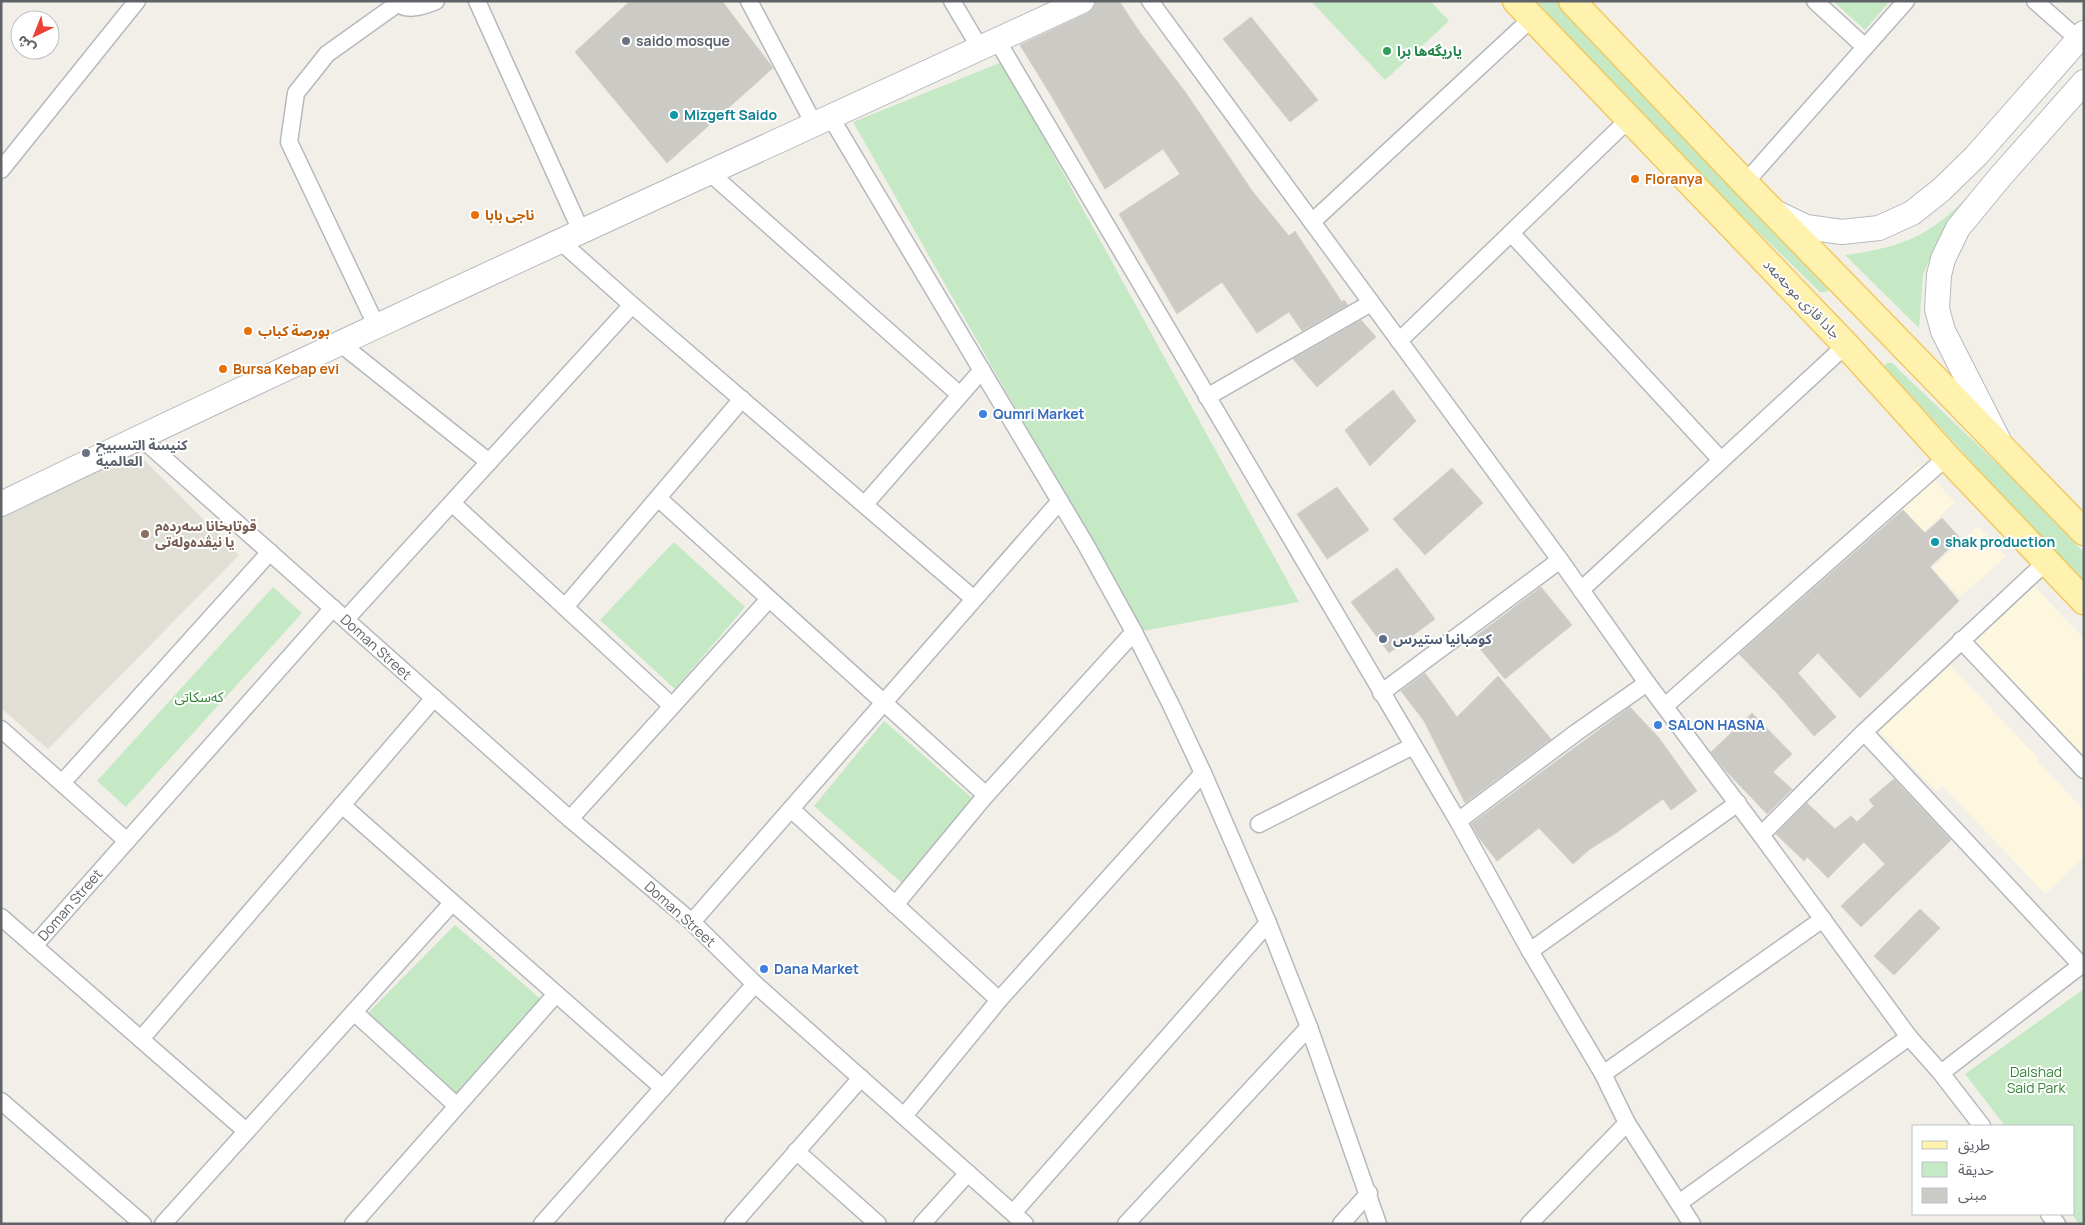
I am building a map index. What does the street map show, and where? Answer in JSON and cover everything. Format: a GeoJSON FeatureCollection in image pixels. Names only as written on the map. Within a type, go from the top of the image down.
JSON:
{"type":"FeatureCollection","features":[{"type":"Feature","properties":{"kind":"main road"},"geometry":{"type":"LineString","coordinates":[[1572,1],[1745,183],[2084,532]]}},
{"type":"Feature","properties":{"kind":"main road","name":"جادا قازی موحەمەد"},"geometry":{"type":"LineString","coordinates":[[1524,10],[1846,345],[1947,457],[2084,601]]}},
{"type":"Feature","properties":{"kind":"main road"},"geometry":{"type":"LineString","coordinates":[[1814,312],[1829,312],[1838,306],[1843,297],[1845,284]]}},
{"type":"Feature","properties":{"kind":"street"},"geometry":{"type":"LineString","coordinates":[[1,170],[137,1]]}},
{"type":"Feature","properties":{"kind":"street"},"geometry":{"type":"LineString","coordinates":[[377,327],[289,142],[296,93],[327,54],[396,3],[417,8],[436,1]]}},
{"type":"Feature","properties":{"kind":"street"},"geometry":{"type":"LineString","coordinates":[[477,1],[571,236],[632,305],[974,599]]}},
{"type":"Feature","properties":{"kind":"street"},"geometry":{"type":"LineString","coordinates":[[749,1],[822,120],[982,370],[1060,501],[1134,632],[1203,773],[1268,923],[1309,1027],[1369,1193],[1378,1224]]}},
{"type":"Feature","properties":{"kind":"street"},"geometry":{"type":"LineString","coordinates":[[952,1],[989,44],[1207,397],[1458,821],[1530,951],[1603,1074],[1627,1123],[1692,1224]]}},
{"type":"Feature","properties":{"kind":"street"},"geometry":{"type":"LineString","coordinates":[[1,504],[571,236],[1082,1]]}},
{"type":"Feature","properties":{"kind":"street"},"geometry":{"type":"LineString","coordinates":[[1150,1],[1560,560],[1664,706],[1761,834],[1909,1037],[1981,1125]]}},
{"type":"Feature","properties":{"kind":"street"},"geometry":{"type":"LineString","coordinates":[[1815,1],[1865,47]]}},
{"type":"Feature","properties":{"kind":"street"},"geometry":{"type":"LineString","coordinates":[[1745,183],[1906,1]]}},
{"type":"Feature","properties":{"kind":"street"},"geometry":{"type":"LineString","coordinates":[[1772,211],[1806,226],[1842,232],[1879,228],[1912,213],[1941,190],[1976,156],[2081,36],[2035,1]]}},
{"type":"Feature","properties":{"kind":"street"},"geometry":{"type":"LineString","coordinates":[[1312,222],[1524,10]]}},
{"type":"Feature","properties":{"kind":"street"},"geometry":{"type":"LineString","coordinates":[[2001,445],[1943,331],[1937,309],[1937,292],[1943,258],[1958,228],[2000,177],[2084,82]]}},
{"type":"Feature","properties":{"kind":"street"},"geometry":{"type":"LineString","coordinates":[[1399,341],[1628,120]]}},
{"type":"Feature","properties":{"kind":"street"},"geometry":{"type":"LineString","coordinates":[[1976,156],[2000,177]]}},
{"type":"Feature","properties":{"kind":"street"},"geometry":{"type":"LineString","coordinates":[[709,172],[960,395]]}},
{"type":"Feature","properties":{"kind":"street"},"geometry":{"type":"LineString","coordinates":[[1511,233],[1721,460]]}},
{"type":"Feature","properties":{"kind":"street"},"geometry":{"type":"LineString","coordinates":[[1207,397],[1371,303]]}},
{"type":"Feature","properties":{"kind":"street"},"geometry":{"type":"LineString","coordinates":[[346,619],[632,305]]}},
{"type":"Feature","properties":{"kind":"street"},"geometry":{"type":"LineString","coordinates":[[341,344],[489,462]]}},
{"type":"Feature","properties":{"kind":"street"},"geometry":{"type":"LineString","coordinates":[[1581,590],[1846,345]]}},
{"type":"Feature","properties":{"kind":"street"},"geometry":{"type":"LineString","coordinates":[[865,504],[982,370]]}},
{"type":"Feature","properties":{"kind":"street"},"geometry":{"type":"LineString","coordinates":[[565,607],[742,399]]}},
{"type":"Feature","properties":{"kind":"street","name":"Doman Street"},"geometry":{"type":"LineString","coordinates":[[140,437],[570,819],[692,922],[756,984],[1019,1219]]}},
{"type":"Feature","properties":{"kind":"street"},"geometry":{"type":"LineString","coordinates":[[1664,706],[1947,457]]}},
{"type":"Feature","properties":{"kind":"street"},"geometry":{"type":"LineString","coordinates":[[658,498],[986,795]]}},
{"type":"Feature","properties":{"kind":"street"},"geometry":{"type":"LineString","coordinates":[[692,922],[1060,501]]}},
{"type":"Feature","properties":{"kind":"street"},"geometry":{"type":"LineString","coordinates":[[452,503],[672,706]]}},
{"type":"Feature","properties":{"kind":"street"},"geometry":{"type":"LineString","coordinates":[[62,783],[270,552]]}},
{"type":"Feature","properties":{"kind":"street"},"geometry":{"type":"LineString","coordinates":[[1381,692],[1560,560]]}},
{"type":"Feature","properties":{"kind":"street"},"geometry":{"type":"LineString","coordinates":[[1761,834],[1864,732],[2047,561]]}},
{"type":"Feature","properties":{"kind":"street"},"geometry":{"type":"LineString","coordinates":[[570,819],[769,598]]}},
{"type":"Feature","properties":{"kind":"street","name":"Doman Street"},"geometry":{"type":"LineString","coordinates":[[34,946],[333,608]]}},
{"type":"Feature","properties":{"kind":"street"},"geometry":{"type":"LineString","coordinates":[[896,905],[986,795],[1134,632]]}},
{"type":"Feature","properties":{"kind":"street"},"geometry":{"type":"LineString","coordinates":[[1961,640],[2084,770]]}},
{"type":"Feature","properties":{"kind":"street"},"geometry":{"type":"LineString","coordinates":[[1458,821],[1576,732],[1647,683]]}},
{"type":"Feature","properties":{"kind":"street"},"geometry":{"type":"LineString","coordinates":[[141,1039],[434,698]]}},
{"type":"Feature","properties":{"kind":"street"},"geometry":{"type":"LineString","coordinates":[[1,729],[127,841]]}},
{"type":"Feature","properties":{"kind":"street"},"geometry":{"type":"LineString","coordinates":[[1864,732],[2082,964],[1940,1073]]}},
{"type":"Feature","properties":{"kind":"street"},"geometry":{"type":"LineString","coordinates":[[1259,824],[1413,746]]}},
{"type":"Feature","properties":{"kind":"street"},"geometry":{"type":"LineString","coordinates":[[904,1116],[999,1000],[1203,773]]}},
{"type":"Feature","properties":{"kind":"street"},"geometry":{"type":"LineString","coordinates":[[1530,951],[1738,803]]}},
{"type":"Feature","properties":{"kind":"street"},"geometry":{"type":"LineString","coordinates":[[342,805],[663,1088]]}},
{"type":"Feature","properties":{"kind":"street"},"geometry":{"type":"LineString","coordinates":[[791,809],[999,1000]]}},
{"type":"Feature","properties":{"kind":"street"},"geometry":{"type":"LineString","coordinates":[[163,1224],[452,903]]}},
{"type":"Feature","properties":{"kind":"street"},"geometry":{"type":"LineString","coordinates":[[1,917],[246,1132]]}},
{"type":"Feature","properties":{"kind":"street"},"geometry":{"type":"LineString","coordinates":[[1603,1074],[1823,919]]}},
{"type":"Feature","properties":{"kind":"street"},"geometry":{"type":"LineString","coordinates":[[1019,1219],[1268,923]]}},
{"type":"Feature","properties":{"kind":"street"},"geometry":{"type":"LineString","coordinates":[[542,1224],[756,984]]}},
{"type":"Feature","properties":{"kind":"street"},"geometry":{"type":"LineString","coordinates":[[353,1224],[556,994]]}},
{"type":"Feature","properties":{"kind":"street"},"geometry":{"type":"LineString","coordinates":[[354,1012],[457,1106]]}},
{"type":"Feature","properties":{"kind":"street"},"geometry":{"type":"LineString","coordinates":[[1126,1224],[1309,1027]]}},
{"type":"Feature","properties":{"kind":"street"},"geometry":{"type":"LineString","coordinates":[[1679,1202],[1909,1037]]}},
{"type":"Feature","properties":{"kind":"street"},"geometry":{"type":"LineString","coordinates":[[733,1224],[861,1078]]}},
{"type":"Feature","properties":{"kind":"street"},"geometry":{"type":"LineString","coordinates":[[1,1101],[143,1224]]}},
{"type":"Feature","properties":{"kind":"street"},"geometry":{"type":"LineString","coordinates":[[1529,1224],[1627,1123]]}},
{"type":"Feature","properties":{"kind":"street"},"geometry":{"type":"LineString","coordinates":[[796,1151],[878,1224]]}},
{"type":"Feature","properties":{"kind":"street"},"geometry":{"type":"LineString","coordinates":[[922,1224],[968,1173]]}},
{"type":"Feature","properties":{"kind":"street"},"geometry":{"type":"LineString","coordinates":[[1341,1224],[1369,1193]]}},
{"type":"Feature","properties":{"kind":"shaded area"},"geometry":{"type":"Polygon","coordinates":[[[134,450],[239,555],[48,749],[1,708],[1,511],[134,450]]]}},
{"type":"Feature","properties":{"kind":"shaded area"},"geometry":{"type":"Polygon","coordinates":[[[1920,465],[1955,502],[1924,532],[1888,494],[1920,465]]]}},
{"type":"Feature","properties":{"kind":"shaded area"},"geometry":{"type":"Polygon","coordinates":[[[1978,526],[2006,557],[1960,597],[1932,568],[1978,526]]]}},
{"type":"Feature","properties":{"kind":"shaded area"},"geometry":{"type":"Polygon","coordinates":[[[2027,579],[2084,638],[2084,671],[2081,674],[2084,678],[2084,750],[2078,756],[1965,638],[2027,579]]]}},
{"type":"Feature","properties":{"kind":"shaded area"},"geometry":{"type":"Polygon","coordinates":[[[1942,657],[2039,759],[2037,761],[2084,810],[2084,857],[2045,894],[1943,786],[1936,791],[1872,724],[1942,657]]]}},
{"type":"Feature","properties":{"kind":"green space","name":"یاریگەها برا"},"geometry":{"type":"Polygon","coordinates":[[[1311,1],[1430,1],[1449,21],[1385,80],[1311,1]]]}},
{"type":"Feature","properties":{"kind":"green space"},"geometry":{"type":"Polygon","coordinates":[[[1536,1],[1559,1],[1829,285],[1829,290],[1820,292],[1707,182],[1536,1]]]}},
{"type":"Feature","properties":{"kind":"green space"},"geometry":{"type":"Polygon","coordinates":[[[1833,1],[1890,1],[1865,30],[1833,1]]]}},
{"type":"Feature","properties":{"kind":"green space"},"geometry":{"type":"Polygon","coordinates":[[[1002,62],[1299,602],[1142,631],[853,122],[1002,62]]]}},
{"type":"Feature","properties":{"kind":"green space"},"geometry":{"type":"Polygon","coordinates":[[[1976,187],[1979,190],[1933,251],[1923,275],[1919,328],[1845,255],[1885,248],[1918,236],[1947,216],[1976,187]]]}},
{"type":"Feature","properties":{"kind":"green space"},"geometry":{"type":"Polygon","coordinates":[[[1887,363],[1892,363],[2013,479],[2084,553],[2084,584],[1884,366],[1887,363]]]}},
{"type":"Feature","properties":{"kind":"green space"},"geometry":{"type":"Polygon","coordinates":[[[674,542],[745,607],[675,689],[600,620],[674,542]]]}},
{"type":"Feature","properties":{"kind":"green space","name":"کەسکاتی"},"geometry":{"type":"Polygon","coordinates":[[[273,587],[302,613],[126,807],[97,781],[273,587]]]}},
{"type":"Feature","properties":{"kind":"green space"},"geometry":{"type":"Polygon","coordinates":[[[884,721],[972,798],[902,883],[814,806],[884,721]]]}},
{"type":"Feature","properties":{"kind":"green space"},"geometry":{"type":"Polygon","coordinates":[[[455,925],[543,1001],[457,1094],[368,1013],[455,925]]]}},
{"type":"Feature","properties":{"kind":"green space","name":"Dalshad Said Park"},"geometry":{"type":"Polygon","coordinates":[[[2084,989],[2084,1224],[2079,1224],[2073,1215],[2075,1215],[2075,1125],[2004,1125],[1965,1074],[2084,989]]]}},
{"type":"Feature","properties":{"kind":"building","name":"Mizgeft Saido"},"geometry":{"type":"Polygon","coordinates":[[[630,1],[722,1],[773,68],[667,163],[575,52],[630,1]]]}},
{"type":"Feature","properties":{"kind":"building"},"geometry":{"type":"Polygon","coordinates":[[[1096,1],[1119,1],[1186,93],[1253,192],[1289,236],[1295,231],[1342,302],[1344,300],[1348,305],[1302,331],[1289,312],[1257,333],[1222,282],[1177,314],[1119,214],[1180,174],[1163,149],[1105,189],[1020,45],[1088,13],[1096,1]]]}},
{"type":"Feature","properties":{"kind":"building"},"geometry":{"type":"Polygon","coordinates":[[[1251,17],[1318,100],[1290,122],[1223,39],[1251,17]]]}},
{"type":"Feature","properties":{"kind":"building"},"geometry":{"type":"Polygon","coordinates":[[[1361,320],[1376,337],[1317,387],[1293,359],[1361,320]]]}},
{"type":"Feature","properties":{"kind":"building"},"geometry":{"type":"Polygon","coordinates":[[[1393,390],[1416,421],[1370,466],[1345,430],[1393,390]]]}},
{"type":"Feature","properties":{"kind":"building"},"geometry":{"type":"Polygon","coordinates":[[[1452,468],[1483,503],[1425,555],[1393,519],[1452,468]]]}},
{"type":"Feature","properties":{"kind":"building"},"geometry":{"type":"Polygon","coordinates":[[[1337,487],[1369,530],[1327,559],[1297,514],[1337,487]]]}},
{"type":"Feature","properties":{"kind":"building"},"geometry":{"type":"Polygon","coordinates":[[[1903,510],[1925,533],[1942,518],[1960,538],[1930,567],[1959,601],[1860,698],[1818,653],[1798,673],[1836,717],[1814,736],[1777,693],[1739,654],[1903,510]]]}},
{"type":"Feature","properties":{"kind":"building"},"geometry":{"type":"Polygon","coordinates":[[[1397,568],[1435,619],[1389,653],[1351,602],[1397,568]]]}},
{"type":"Feature","properties":{"kind":"building"},"geometry":{"type":"Polygon","coordinates":[[[1541,587],[1572,625],[1505,679],[1472,639],[1541,587]]]}},
{"type":"Feature","properties":{"kind":"building"},"geometry":{"type":"Polygon","coordinates":[[[1425,673],[1457,717],[1498,676],[1551,739],[1465,803],[1424,721],[1401,691],[1425,673]]]}},
{"type":"Feature","properties":{"kind":"building"},"geometry":{"type":"Polygon","coordinates":[[[1630,707],[1659,738],[1697,791],[1671,810],[1663,799],[1590,849],[1573,864],[1539,828],[1497,861],[1479,838],[1471,824],[1630,707]]]}},
{"type":"Feature","properties":{"kind":"building"},"geometry":{"type":"Polygon","coordinates":[[[1752,713],[1792,754],[1773,772],[1792,789],[1767,814],[1725,770],[1711,752],[1752,713]]]}},
{"type":"Feature","properties":{"kind":"building"},"geometry":{"type":"Polygon","coordinates":[[[1894,779],[1951,840],[1861,927],[1841,906],[1885,864],[1864,842],[1828,878],[1807,857],[1804,861],[1776,834],[1807,803],[1835,829],[1851,816],[1857,822],[1874,806],[1869,800],[1894,779]]]}},
{"type":"Feature","properties":{"kind":"building"},"geometry":{"type":"Polygon","coordinates":[[[1920,909],[1940,928],[1894,975],[1874,956],[1920,909]]]}},
{"type":"Feature","properties":{"kind":"place","name":"saido mosque"},"geometry":{"type":"Point","coordinates":[626,41]}},
{"type":"Feature","properties":{"kind":"place","name":"یاریگەها برا"},"geometry":{"type":"Point","coordinates":[1387,51]}},
{"type":"Feature","properties":{"kind":"place","name":"Mizgeft Saido"},"geometry":{"type":"Point","coordinates":[674,115]}},
{"type":"Feature","properties":{"kind":"place","name":"Floranya"},"geometry":{"type":"Point","coordinates":[1635,179]}},
{"type":"Feature","properties":{"kind":"place","name":"ناجى بابا"},"geometry":{"type":"Point","coordinates":[475,215]}},
{"type":"Feature","properties":{"kind":"place","name":"بورصة كباب"},"geometry":{"type":"Point","coordinates":[248,331]}},
{"type":"Feature","properties":{"kind":"place","name":"Bursa Kebap evi"},"geometry":{"type":"Point","coordinates":[223,369]}},
{"type":"Feature","properties":{"kind":"place","name":"Qumri Market"},"geometry":{"type":"Point","coordinates":[983,414]}},
{"type":"Feature","properties":{"kind":"place","name":"كنيسة التسبيح العالمية"},"geometry":{"type":"Point","coordinates":[86,453]}},
{"type":"Feature","properties":{"kind":"place","name":"قوتابخانا سەردەم یا نیڤدەولەتی"},"geometry":{"type":"Point","coordinates":[145,534]}},
{"type":"Feature","properties":{"kind":"place","name":"shak production"},"geometry":{"type":"Point","coordinates":[1935,542]}},
{"type":"Feature","properties":{"kind":"place","name":"كومبانيا ستيرس"},"geometry":{"type":"Point","coordinates":[1383,639]}},
{"type":"Feature","properties":{"kind":"place","name":"SALON HASNA"},"geometry":{"type":"Point","coordinates":[1658,725]}},
{"type":"Feature","properties":{"kind":"place","name":"Dana Market"},"geometry":{"type":"Point","coordinates":[764,969]}}]}
